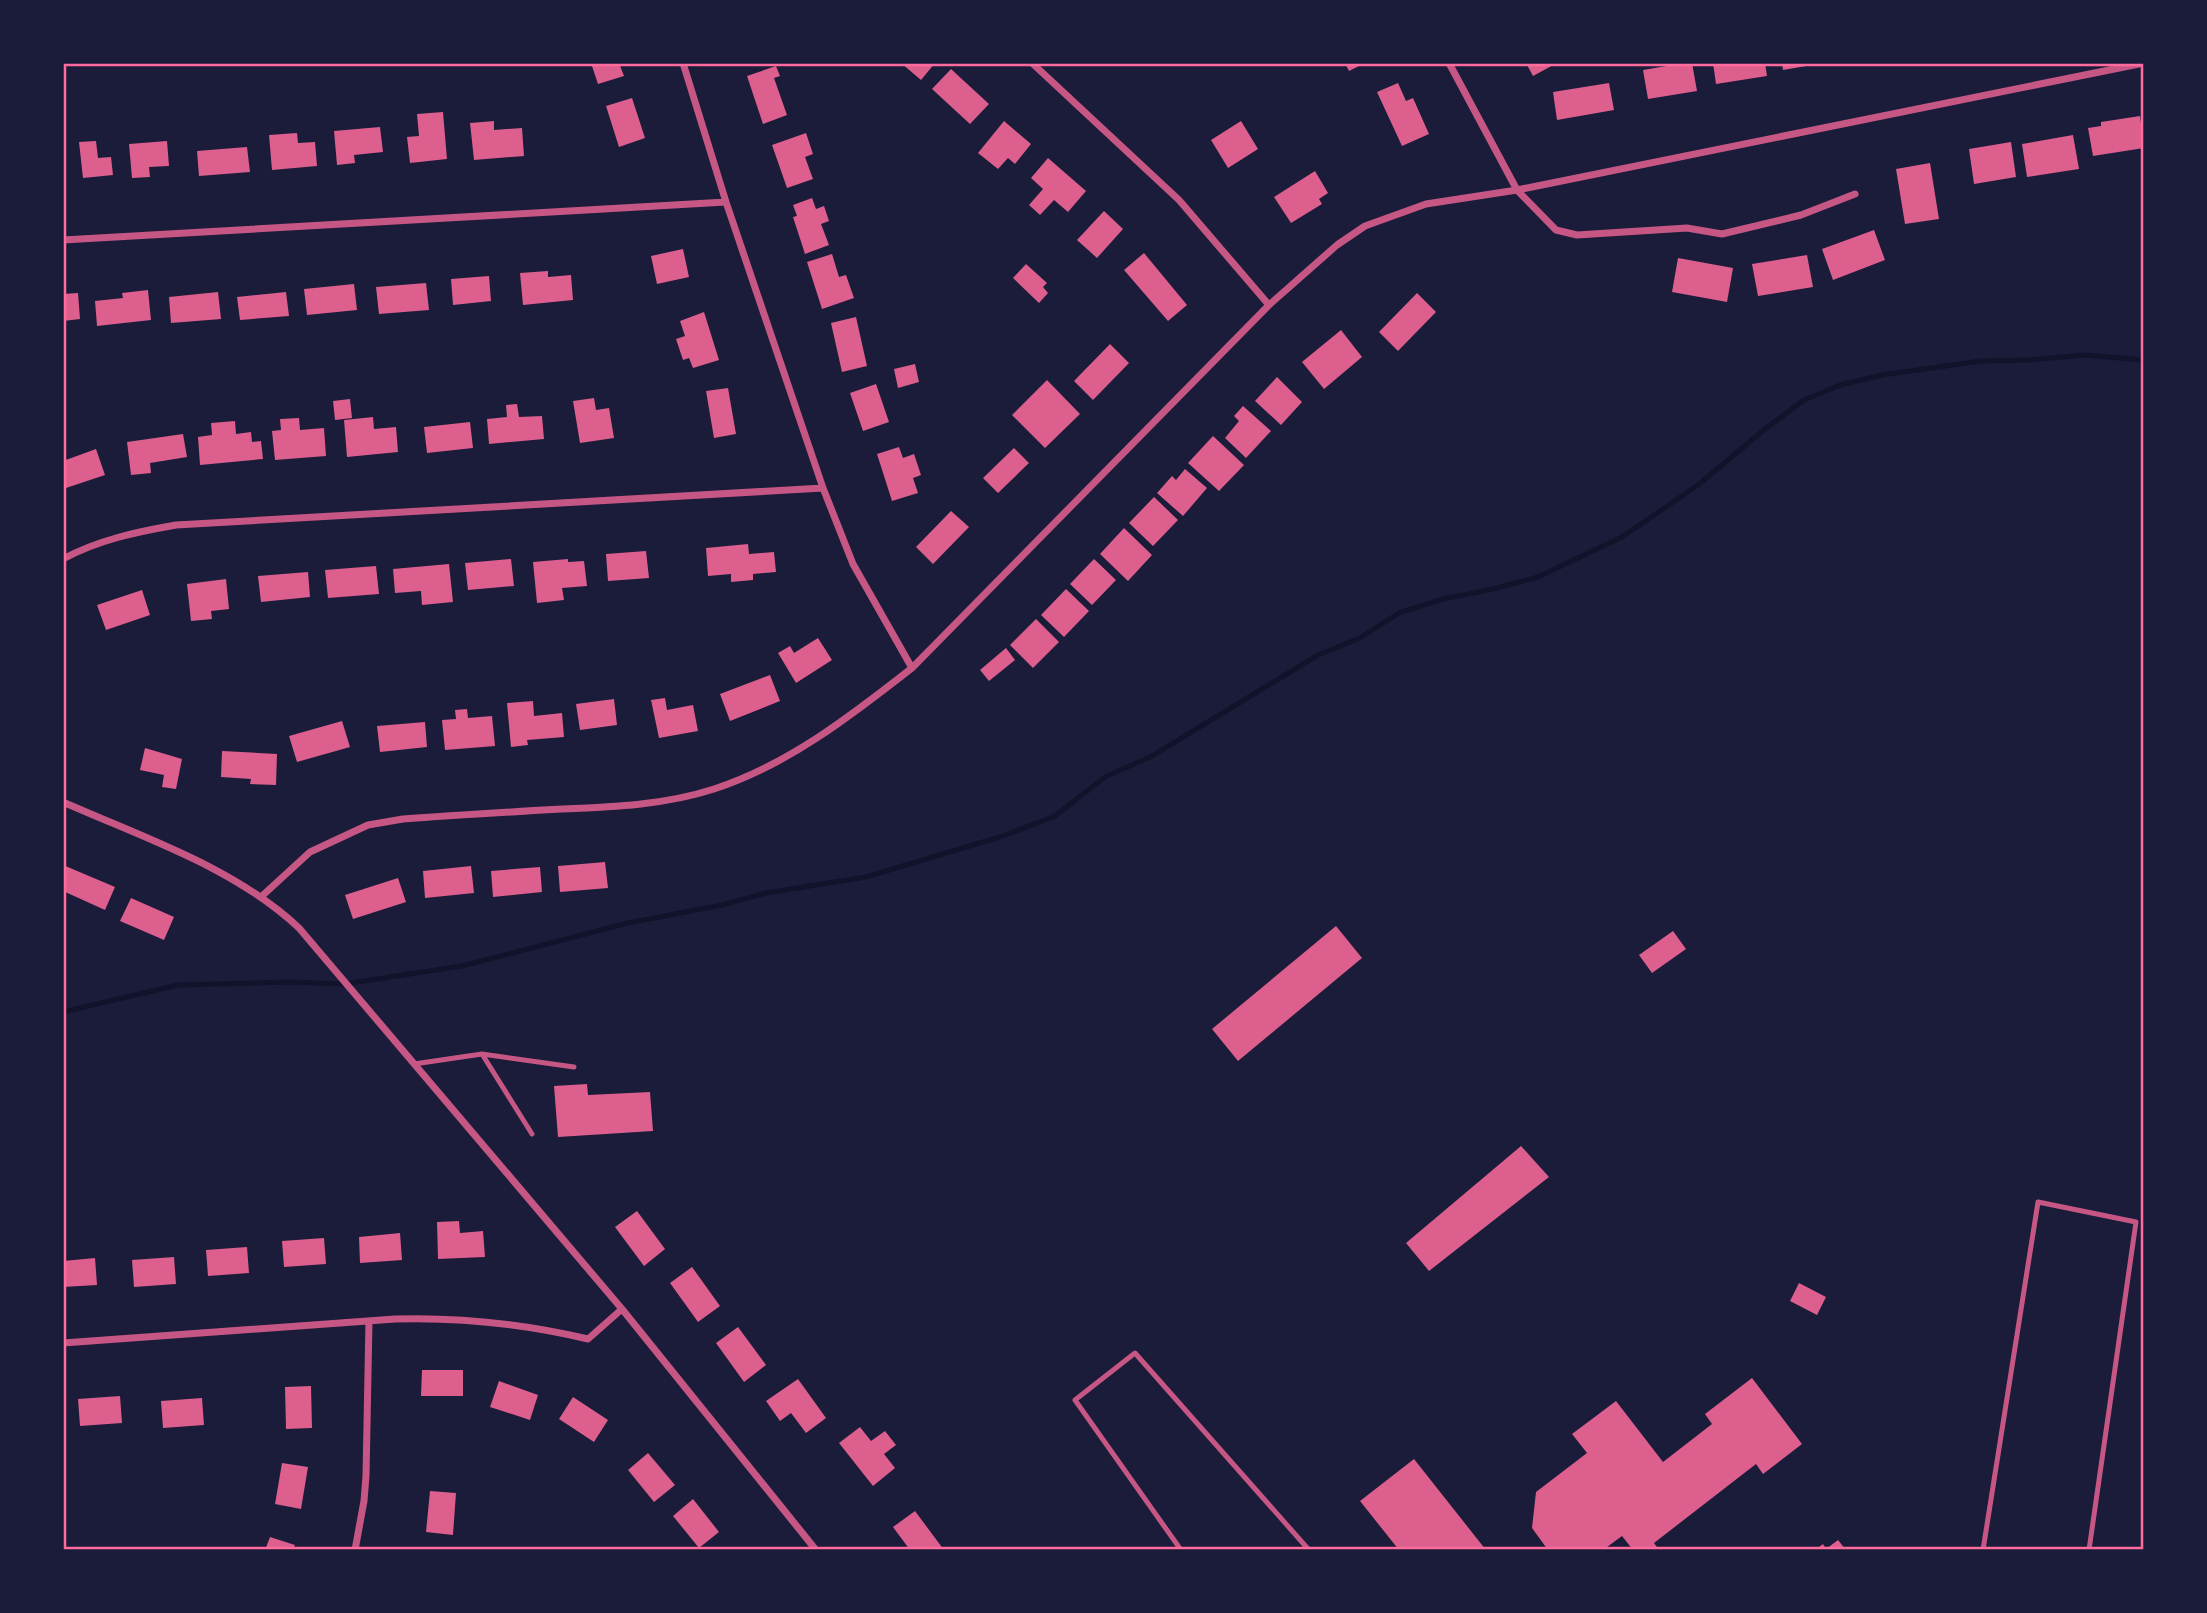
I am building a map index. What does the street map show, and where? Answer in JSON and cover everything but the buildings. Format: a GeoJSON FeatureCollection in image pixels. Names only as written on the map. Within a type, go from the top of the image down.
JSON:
{"type":"FeatureCollection","features":[{"type":"Feature","properties":{"kind":"street"},"geometry":{"type":"LineString","coordinates":[[683,63],[726,202],[823,488],[853,564],[912,668]]}},
{"type":"Feature","properties":{"kind":"street"},"geometry":{"type":"LineString","coordinates":[[1032,63],[1179,200],[1269,305]]}},
{"type":"Feature","properties":{"kind":"street"},"geometry":{"type":"LineString","coordinates":[[1449,63],[1517,190],[1556,230],[1577,235],[1687,228],[1722,234],[1801,215],[1855,194]]}},
{"type":"Feature","properties":{"kind":"street"},"geometry":{"type":"LineString","coordinates":[[262,896],[310,852],[368,825],[448,815],[625,806],[667,801],[713,789],[772,765],[854,713],[912,668],[1269,305],[1337,245],[1366,226],[1395,213],[1426,204],[1517,190],[2144,63]]}},
{"type":"Feature","properties":{"kind":"street"},"geometry":{"type":"LineString","coordinates":[[63,240],[726,202]]}},
{"type":"Feature","properties":{"kind":"street"},"geometry":{"type":"LineString","coordinates":[[63,559],[101,542],[134,532],[176,525],[823,488]]}},
{"type":"Feature","properties":{"kind":"street"},"geometry":{"type":"LineString","coordinates":[[63,802],[192,859],[262,896],[299,928],[622,1309],[816,1550]]}},
{"type":"Feature","properties":{"kind":"street"},"geometry":{"type":"LineString","coordinates":[[63,1343],[437,1318],[488,1321],[588,1339],[622,1309]]}},
{"type":"Feature","properties":{"kind":"street"},"geometry":{"type":"LineString","coordinates":[[355,1550],[363,1513],[366,1476],[369,1321]]}},
{"type":"Feature","properties":{"kind":"lane"},"geometry":{"type":"LineString","coordinates":[[482,1054],[532,1134]]}},
{"type":"Feature","properties":{"kind":"lane"},"geometry":{"type":"LineString","coordinates":[[414,1064],[482,1054],[575,1067]]}},
{"type":"Feature","properties":{"kind":"lane"},"geometry":{"type":"LineString","coordinates":[[1983,1550],[2038,1202],[2136,1222],[2089,1550]]}},
{"type":"Feature","properties":{"kind":"lane"},"geometry":{"type":"LineString","coordinates":[[1181,1550],[1075,1400],[1135,1353],[1309,1550]]}},
{"type":"Feature","properties":{"kind":"waterway"},"geometry":{"type":"LineString","coordinates":[[63,1012],[178,985],[289,982],[344,984],[462,966],[628,923],[722,905],[766,893],[866,877],[1003,836],[1055,816],[1105,777],[1152,756],[1318,655],[1360,638],[1399,613],[1443,599],[1538,577],[1622,537],[1698,485],[1804,400],[1840,385],[1882,375],[1981,361],[2085,355],[2144,360]]}}]}
